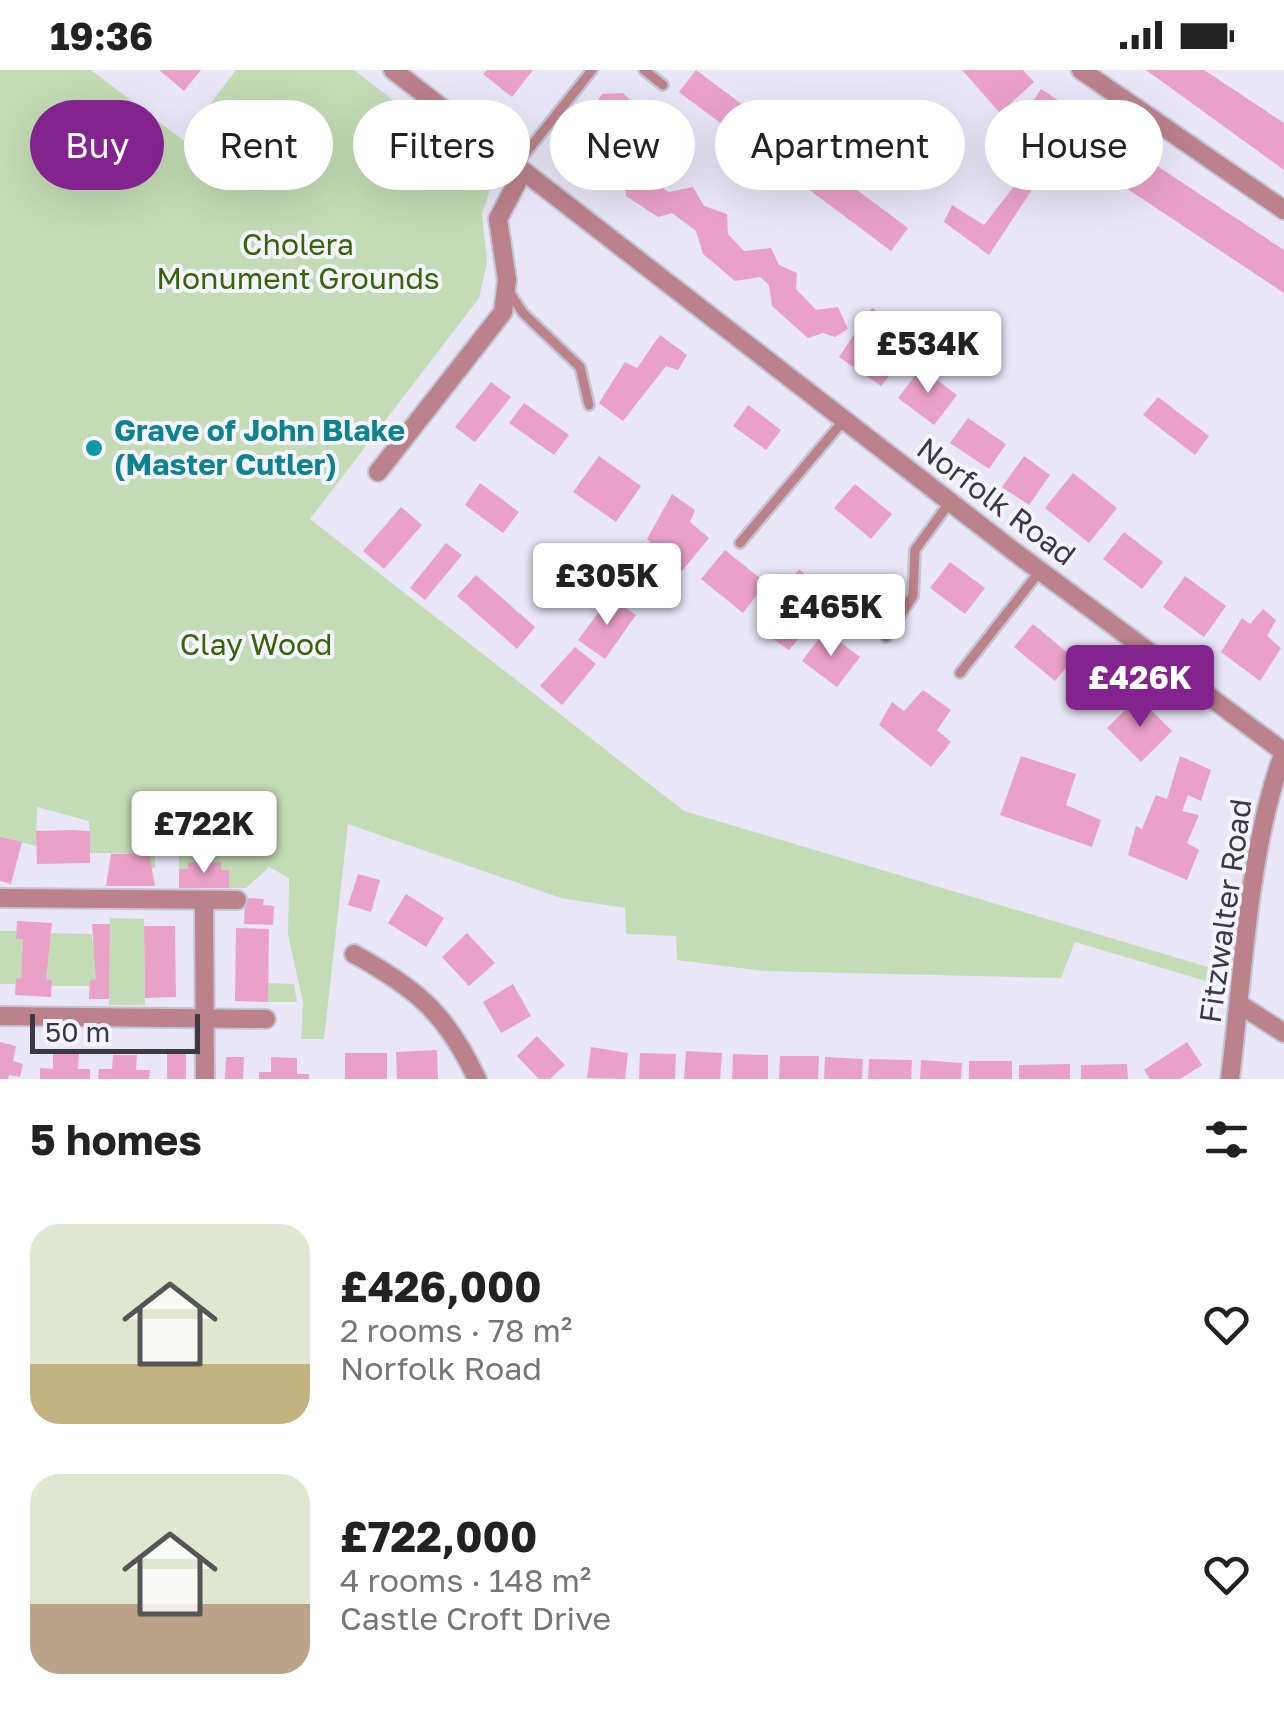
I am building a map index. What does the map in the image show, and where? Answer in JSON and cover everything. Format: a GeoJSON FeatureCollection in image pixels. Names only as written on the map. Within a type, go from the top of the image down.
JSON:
{"type":"FeatureCollection","features":[{"type":"Feature","properties":{"kind":"street","name":"Norfolk Road"},"geometry":{"type":"LineString","coordinates":[[392,70],[430,100]]}},
{"type":"Feature","properties":{"kind":"street"},"geometry":{"type":"LineString","coordinates":[[1081,70],[1284,210]]}},
{"type":"Feature","properties":{"kind":"street","name":"Norfolk Road"},"geometry":{"type":"LineString","coordinates":[[530,179],[1040,571],[1284,752]]}},
{"type":"Feature","properties":{"kind":"street"},"geometry":{"type":"LineString","coordinates":[[378,472],[503,312],[506,288],[498,219],[510,190]]}},
{"type":"Feature","properties":{"kind":"street","name":"Fitzwalter Road"},"geometry":{"type":"LineString","coordinates":[[1230,1079],[1270,790],[1284,752]]}},
{"type":"Feature","properties":{"kind":"street"},"geometry":{"type":"LineString","coordinates":[[0,898],[236,900]]}},
{"type":"Feature","properties":{"kind":"street"},"geometry":{"type":"LineString","coordinates":[[204,901],[205,1079]]}},
{"type":"Feature","properties":{"kind":"street"},"geometry":{"type":"LineString","coordinates":[[354,954],[410,986],[458,1038],[477,1079]]}},
{"type":"Feature","properties":{"kind":"street"},"geometry":{"type":"LineString","coordinates":[[1239,1004],[1284,1033]]}},
{"type":"Feature","properties":{"kind":"street"},"geometry":{"type":"LineString","coordinates":[[0,1016],[266,1019]]}},
{"type":"Feature","properties":{"kind":"lane"},"geometry":{"type":"LineString","coordinates":[[530,154],[592,70]]}},
{"type":"Feature","properties":{"kind":"lane"},"geometry":{"type":"LineString","coordinates":[[644,70],[663,85]]}},
{"type":"Feature","properties":{"kind":"lane"},"geometry":{"type":"LineString","coordinates":[[506,288],[523,313],[580,367],[590,405]]}},
{"type":"Feature","properties":{"kind":"lane"},"geometry":{"type":"LineString","coordinates":[[740,543],[844,420]]}},
{"type":"Feature","properties":{"kind":"lane"},"geometry":{"type":"LineString","coordinates":[[886,636],[913,596],[915,550],[950,502]]}},
{"type":"Feature","properties":{"kind":"lane"},"geometry":{"type":"LineString","coordinates":[[960,674],[1040,571]]}},
{"type":"Feature","properties":{"kind":"green space"},"geometry":{"type":"Polygon","coordinates":[[[0,70],[91,70],[130,100],[30,100],[30,190],[164,190],[164,126],[184,139],[184,190],[333,190],[333,100],[213,100],[236,70],[354,70],[393,100],[353,100],[353,190],[490,190],[482,214],[487,262],[479,298],[310,519],[684,811],[1218,970],[1216,984],[1075,942],[1061,978],[765,971],[677,960],[676,936],[626,934],[625,908],[561,898],[348,824],[324,1039],[301,1039],[303,1002],[288,935],[289,878],[269,867],[246,888],[229,888],[229,870],[221,870],[221,862],[188,862],[188,869],[179,869],[179,854],[155,853],[155,868],[149,868],[149,853],[90,853],[89,821],[37,807],[36,846],[0,837],[0,70]]]}},
{"type":"Feature","properties":{"kind":"green space"},"geometry":{"type":"Polygon","coordinates":[[[110,918],[144,919],[145,1005],[109,1005],[110,918]]]}},
{"type":"Feature","properties":{"kind":"green space"},"geometry":{"type":"Polygon","coordinates":[[[0,931],[17,931],[16,939],[23,939],[21,979],[16,979],[16,984],[0,984],[0,931]]]}},
{"type":"Feature","properties":{"kind":"green space"},"geometry":{"type":"Polygon","coordinates":[[[52,933],[92,934],[92,941],[97,942],[96,979],[90,980],[90,986],[52,986],[52,980],[46,979],[47,940],[52,933]]]}},
{"type":"Feature","properties":{"kind":"green space"},"geometry":{"type":"Polygon","coordinates":[[[268,983],[294,984],[297,1002],[268,1002],[268,983]]]}},
{"type":"Feature","properties":{"kind":"building"},"geometry":{"type":"Polygon","coordinates":[[[159,70],[201,70],[184,91],[159,70]]]}},
{"type":"Feature","properties":{"kind":"building"},"geometry":{"type":"Polygon","coordinates":[[[487,70],[533,70],[512,97],[483,74],[487,70]]]}},
{"type":"Feature","properties":{"kind":"building"},"geometry":{"type":"Polygon","coordinates":[[[696,70],[736,100],[715,100],[715,119],[695,100],[679,92],[696,70]]]}},
{"type":"Feature","properties":{"kind":"building"},"geometry":{"type":"Polygon","coordinates":[[[962,70],[1023,70],[1034,82],[1014,100],[989,100],[962,70]]]}},
{"type":"Feature","properties":{"kind":"building"},"geometry":{"type":"Polygon","coordinates":[[[1146,70],[1204,70],[1284,123],[1284,170],[1146,70]]]}},
{"type":"Feature","properties":{"kind":"building"},"geometry":{"type":"Polygon","coordinates":[[[1041,89],[1058,100],[1033,100],[1041,89]]]}},
{"type":"Feature","properties":{"kind":"building"},"geometry":{"type":"Polygon","coordinates":[[[623,93],[630,100],[598,100],[602,94],[623,93]]]}},
{"type":"Feature","properties":{"kind":"building"},"geometry":{"type":"Polygon","coordinates":[[[1163,170],[1284,250],[1284,293],[1129,190],[1163,190],[1163,170]]]}},
{"type":"Feature","properties":{"kind":"building"},"geometry":{"type":"Polygon","coordinates":[[[625,190],[695,190],[704,206],[727,214],[728,234],[744,251],[771,248],[779,265],[797,273],[796,289],[816,310],[838,307],[848,329],[835,337],[823,333],[808,338],[772,306],[769,285],[760,277],[735,281],[703,254],[696,231],[672,213],[658,217],[626,196],[625,190]]]}},
{"type":"Feature","properties":{"kind":"building"},"geometry":{"type":"Polygon","coordinates":[[[810,190],[857,190],[908,228],[891,251],[810,190]]]}},
{"type":"Feature","properties":{"kind":"building"},"geometry":{"type":"Polygon","coordinates":[[[1011,190],[1032,190],[989,255],[944,222],[952,205],[984,225],[1011,190]]]}},
{"type":"Feature","properties":{"kind":"building"},"geometry":{"type":"Polygon","coordinates":[[[872,308],[889,320],[879,334],[906,355],[881,386],[839,357],[872,308]]]}},
{"type":"Feature","properties":{"kind":"building"},"geometry":{"type":"Polygon","coordinates":[[[660,335],[687,355],[678,370],[666,366],[623,421],[599,403],[625,362],[637,368],[660,335]]]}},
{"type":"Feature","properties":{"kind":"building"},"geometry":{"type":"Polygon","coordinates":[[[921,368],[957,395],[934,425],[898,398],[921,368]]]}},
{"type":"Feature","properties":{"kind":"building"},"geometry":{"type":"Polygon","coordinates":[[[491,382],[511,397],[475,442],[455,427],[491,382]]]}},
{"type":"Feature","properties":{"kind":"building"},"geometry":{"type":"Polygon","coordinates":[[[1158,397],[1209,436],[1195,455],[1143,415],[1158,397]]]}},
{"type":"Feature","properties":{"kind":"building"},"geometry":{"type":"Polygon","coordinates":[[[524,403],[569,435],[554,455],[509,423],[524,403]]]}},
{"type":"Feature","properties":{"kind":"building"},"geometry":{"type":"Polygon","coordinates":[[[748,405],[781,430],[766,450],[733,426],[748,405]]]}},
{"type":"Feature","properties":{"kind":"building"},"geometry":{"type":"Polygon","coordinates":[[[968,418],[1006,444],[989,469],[950,443],[968,418]]]}},
{"type":"Feature","properties":{"kind":"building"},"geometry":{"type":"Polygon","coordinates":[[[599,456],[641,486],[616,522],[573,492],[599,456]]]}},
{"type":"Feature","properties":{"kind":"building"},"geometry":{"type":"Polygon","coordinates":[[[1024,456],[1050,475],[1029,505],[1002,487],[1024,456]]]}},
{"type":"Feature","properties":{"kind":"building"},"geometry":{"type":"Polygon","coordinates":[[[1073,473],[1117,508],[1089,543],[1045,508],[1073,473]]]}},
{"type":"Feature","properties":{"kind":"building"},"geometry":{"type":"Polygon","coordinates":[[[480,483],[519,512],[503,533],[465,505],[480,483]]]}},
{"type":"Feature","properties":{"kind":"building"},"geometry":{"type":"Polygon","coordinates":[[[855,484],[892,514],[871,539],[834,508],[855,484]]]}},
{"type":"Feature","properties":{"kind":"building"},"geometry":{"type":"Polygon","coordinates":[[[672,494],[695,510],[690,522],[709,538],[682,571],[647,539],[672,494]]]}},
{"type":"Feature","properties":{"kind":"building"},"geometry":{"type":"Polygon","coordinates":[[[401,507],[422,525],[384,569],[363,551],[401,507]]]}},
{"type":"Feature","properties":{"kind":"building"},"geometry":{"type":"Polygon","coordinates":[[[1124,532],[1163,562],[1142,589],[1103,559],[1124,532]]]}},
{"type":"Feature","properties":{"kind":"building"},"geometry":{"type":"Polygon","coordinates":[[[446,543],[462,555],[425,600],[410,588],[446,543]]]}},
{"type":"Feature","properties":{"kind":"building"},"geometry":{"type":"Polygon","coordinates":[[[725,550],[766,583],[743,613],[701,579],[725,550]]]}},
{"type":"Feature","properties":{"kind":"building"},"geometry":{"type":"Polygon","coordinates":[[[950,562],[985,588],[965,614],[930,588],[950,562]]]}},
{"type":"Feature","properties":{"kind":"building"},"geometry":{"type":"Polygon","coordinates":[[[799,569],[815,584],[790,610],[810,625],[789,650],[757,628],[799,569]]]}},
{"type":"Feature","properties":{"kind":"building"},"geometry":{"type":"Polygon","coordinates":[[[476,575],[535,627],[517,649],[457,596],[476,575]]]}},
{"type":"Feature","properties":{"kind":"building"},"geometry":{"type":"Polygon","coordinates":[[[1185,576],[1226,606],[1204,637],[1163,607],[1185,576]]]}},
{"type":"Feature","properties":{"kind":"building"},"geometry":{"type":"Polygon","coordinates":[[[610,597],[636,615],[605,659],[578,640],[610,597]]]}},
{"type":"Feature","properties":{"kind":"building"},"geometry":{"type":"Polygon","coordinates":[[[1263,609],[1276,620],[1267,636],[1281,648],[1260,681],[1221,652],[1242,618],[1250,624],[1263,609]]]}},
{"type":"Feature","properties":{"kind":"building"},"geometry":{"type":"Polygon","coordinates":[[[1033,624],[1074,658],[1055,681],[1014,647],[1033,624]]]}},
{"type":"Feature","properties":{"kind":"building"},"geometry":{"type":"Polygon","coordinates":[[[825,631],[860,657],[837,687],[802,661],[825,631]]]}},
{"type":"Feature","properties":{"kind":"building"},"geometry":{"type":"Polygon","coordinates":[[[575,647],[596,664],[562,705],[540,686],[575,647]]]}},
{"type":"Feature","properties":{"kind":"building"},"geometry":{"type":"Polygon","coordinates":[[[923,690],[951,710],[937,730],[951,742],[931,767],[879,725],[892,702],[904,711],[923,690]]]}},
{"type":"Feature","properties":{"kind":"building"},"geometry":{"type":"Polygon","coordinates":[[[1138,697],[1172,731],[1141,762],[1107,728],[1138,697]]]}},
{"type":"Feature","properties":{"kind":"building"},"geometry":{"type":"Polygon","coordinates":[[[1021,756],[1076,774],[1066,805],[1101,820],[1092,847],[1000,815],[1021,756]]]}},
{"type":"Feature","properties":{"kind":"building"},"geometry":{"type":"Polygon","coordinates":[[[1180,756],[1211,770],[1201,801],[1188,795],[1182,811],[1199,815],[1187,843],[1199,850],[1187,880],[1128,855],[1136,826],[1142,829],[1156,795],[1167,799],[1180,756]]]}},
{"type":"Feature","properties":{"kind":"building"},"geometry":{"type":"Polygon","coordinates":[[[36,831],[90,831],[90,863],[37,864],[36,831]]]}},
{"type":"Feature","properties":{"kind":"building"},"geometry":{"type":"Polygon","coordinates":[[[0,837],[22,842],[11,884],[0,881],[0,837]]]}},
{"type":"Feature","properties":{"kind":"building"},"geometry":{"type":"Polygon","coordinates":[[[149,853],[155,886],[106,886],[111,854],[149,853]]]}},
{"type":"Feature","properties":{"kind":"building"},"geometry":{"type":"Polygon","coordinates":[[[188,862],[221,862],[221,870],[229,870],[229,888],[179,888],[179,869],[188,869],[188,862]]]}},
{"type":"Feature","properties":{"kind":"building"},"geometry":{"type":"Polygon","coordinates":[[[358,874],[380,880],[371,912],[348,905],[358,874]]]}},
{"type":"Feature","properties":{"kind":"building"},"geometry":{"type":"Polygon","coordinates":[[[406,894],[444,918],[426,947],[388,923],[406,894]]]}},
{"type":"Feature","properties":{"kind":"building"},"geometry":{"type":"Polygon","coordinates":[[[245,898],[264,899],[263,905],[274,906],[273,925],[244,924],[245,898]]]}},
{"type":"Feature","properties":{"kind":"building"},"geometry":{"type":"Polygon","coordinates":[[[17,921],[52,923],[46,979],[52,980],[51,997],[15,995],[16,978],[21,979],[23,939],[16,939],[17,921]]]}},
{"type":"Feature","properties":{"kind":"building"},"geometry":{"type":"Polygon","coordinates":[[[92,924],[110,924],[109,999],[89,999],[90,980],[96,979],[92,924]]]}},
{"type":"Feature","properties":{"kind":"building"},"geometry":{"type":"Polygon","coordinates":[[[144,926],[175,926],[176,997],[145,998],[144,926]]]}},
{"type":"Feature","properties":{"kind":"building"},"geometry":{"type":"Polygon","coordinates":[[[236,928],[269,929],[268,1002],[235,1001],[236,928]]]}},
{"type":"Feature","properties":{"kind":"building"},"geometry":{"type":"Polygon","coordinates":[[[467,933],[495,963],[469,986],[442,957],[467,933]]]}},
{"type":"Feature","properties":{"kind":"building"},"geometry":{"type":"Polygon","coordinates":[[[513,984],[531,1016],[501,1033],[483,1002],[513,984]]]}},
{"type":"Feature","properties":{"kind":"building"},"geometry":{"type":"Polygon","coordinates":[[[537,1036],[565,1065],[550,1079],[539,1079],[517,1056],[537,1036]]]}},
{"type":"Feature","properties":{"kind":"building"},"geometry":{"type":"Polygon","coordinates":[[[0,1042],[16,1046],[13,1061],[23,1064],[20,1077],[9,1075],[8,1079],[0,1079],[0,1042]]]}},
{"type":"Feature","properties":{"kind":"building"},"geometry":{"type":"Polygon","coordinates":[[[1187,1042],[1202,1065],[1180,1079],[1150,1079],[1144,1070],[1187,1042]]]}},
{"type":"Feature","properties":{"kind":"building"},"geometry":{"type":"Polygon","coordinates":[[[591,1047],[628,1053],[625,1079],[587,1078],[591,1047]]]}},
{"type":"Feature","properties":{"kind":"building"},"geometry":{"type":"Polygon","coordinates":[[[437,1050],[438,1079],[397,1079],[396,1052],[437,1050]]]}},
{"type":"Feature","properties":{"kind":"building"},"geometry":{"type":"Polygon","coordinates":[[[686,1051],[722,1053],[720,1079],[684,1079],[686,1051]]]}},
{"type":"Feature","properties":{"kind":"building"},"geometry":{"type":"Polygon","coordinates":[[[53,1053],[79,1054],[78,1069],[90,1069],[90,1079],[40,1079],[40,1068],[53,1069],[53,1053]]]}},
{"type":"Feature","properties":{"kind":"building"},"geometry":{"type":"Polygon","coordinates":[[[345,1053],[387,1053],[387,1079],[345,1079],[345,1053]]]}},
{"type":"Feature","properties":{"kind":"building"},"geometry":{"type":"Polygon","coordinates":[[[640,1053],[676,1054],[675,1079],[639,1079],[640,1053]]]}},
{"type":"Feature","properties":{"kind":"building"},"geometry":{"type":"Polygon","coordinates":[[[167,1054],[186,1054],[186,1079],[167,1079],[167,1054]]]}},
{"type":"Feature","properties":{"kind":"building"},"geometry":{"type":"Polygon","coordinates":[[[733,1054],[768,1055],[768,1079],[732,1079],[733,1054]]]}},
{"type":"Feature","properties":{"kind":"building"},"geometry":{"type":"Polygon","coordinates":[[[113,1055],[137,1055],[136,1070],[150,1070],[149,1079],[98,1079],[99,1069],[112,1069],[113,1055]]]}},
{"type":"Feature","properties":{"kind":"building"},"geometry":{"type":"Polygon","coordinates":[[[780,1056],[819,1056],[818,1079],[779,1079],[780,1056]]]}},
{"type":"Feature","properties":{"kind":"building"},"geometry":{"type":"Polygon","coordinates":[[[226,1057],[244,1057],[243,1079],[225,1079],[226,1057]]]}},
{"type":"Feature","properties":{"kind":"building"},"geometry":{"type":"Polygon","coordinates":[[[271,1057],[297,1058],[297,1074],[309,1074],[309,1079],[259,1079],[259,1072],[271,1072],[271,1057]]]}},
{"type":"Feature","properties":{"kind":"building"},"geometry":{"type":"Polygon","coordinates":[[[825,1057],[863,1059],[862,1079],[824,1079],[825,1057]]]}},
{"type":"Feature","properties":{"kind":"building"},"geometry":{"type":"Polygon","coordinates":[[[869,1059],[912,1060],[911,1079],[868,1079],[869,1059]]]}},
{"type":"Feature","properties":{"kind":"building"},"geometry":{"type":"Polygon","coordinates":[[[921,1060],[962,1063],[961,1079],[920,1079],[921,1060]]]}},
{"type":"Feature","properties":{"kind":"building"},"geometry":{"type":"Polygon","coordinates":[[[969,1061],[1012,1061],[1012,1079],[969,1079],[969,1061]]]}},
{"type":"Feature","properties":{"kind":"building"},"geometry":{"type":"Polygon","coordinates":[[[1070,1064],[1070,1079],[1019,1079],[1019,1065],[1070,1064]]]}},
{"type":"Feature","properties":{"kind":"building"},"geometry":{"type":"Polygon","coordinates":[[[1127,1064],[1128,1079],[1081,1079],[1081,1065],[1127,1064]]]}},
{"type":"Feature","properties":{"kind":"place","name":"Grave of John Blake (Master Cutler)"},"geometry":{"type":"Point","coordinates":[94,448]}},
{"type":"Feature","properties":{"kind":"park label","name":"Cholera Monument Grounds"},"geometry":{"type":"Point","coordinates":[298,262]}},
{"type":"Feature","properties":{"kind":"park label","name":"Clay Wood"},"geometry":{"type":"Point","coordinates":[256,645]}}]}
